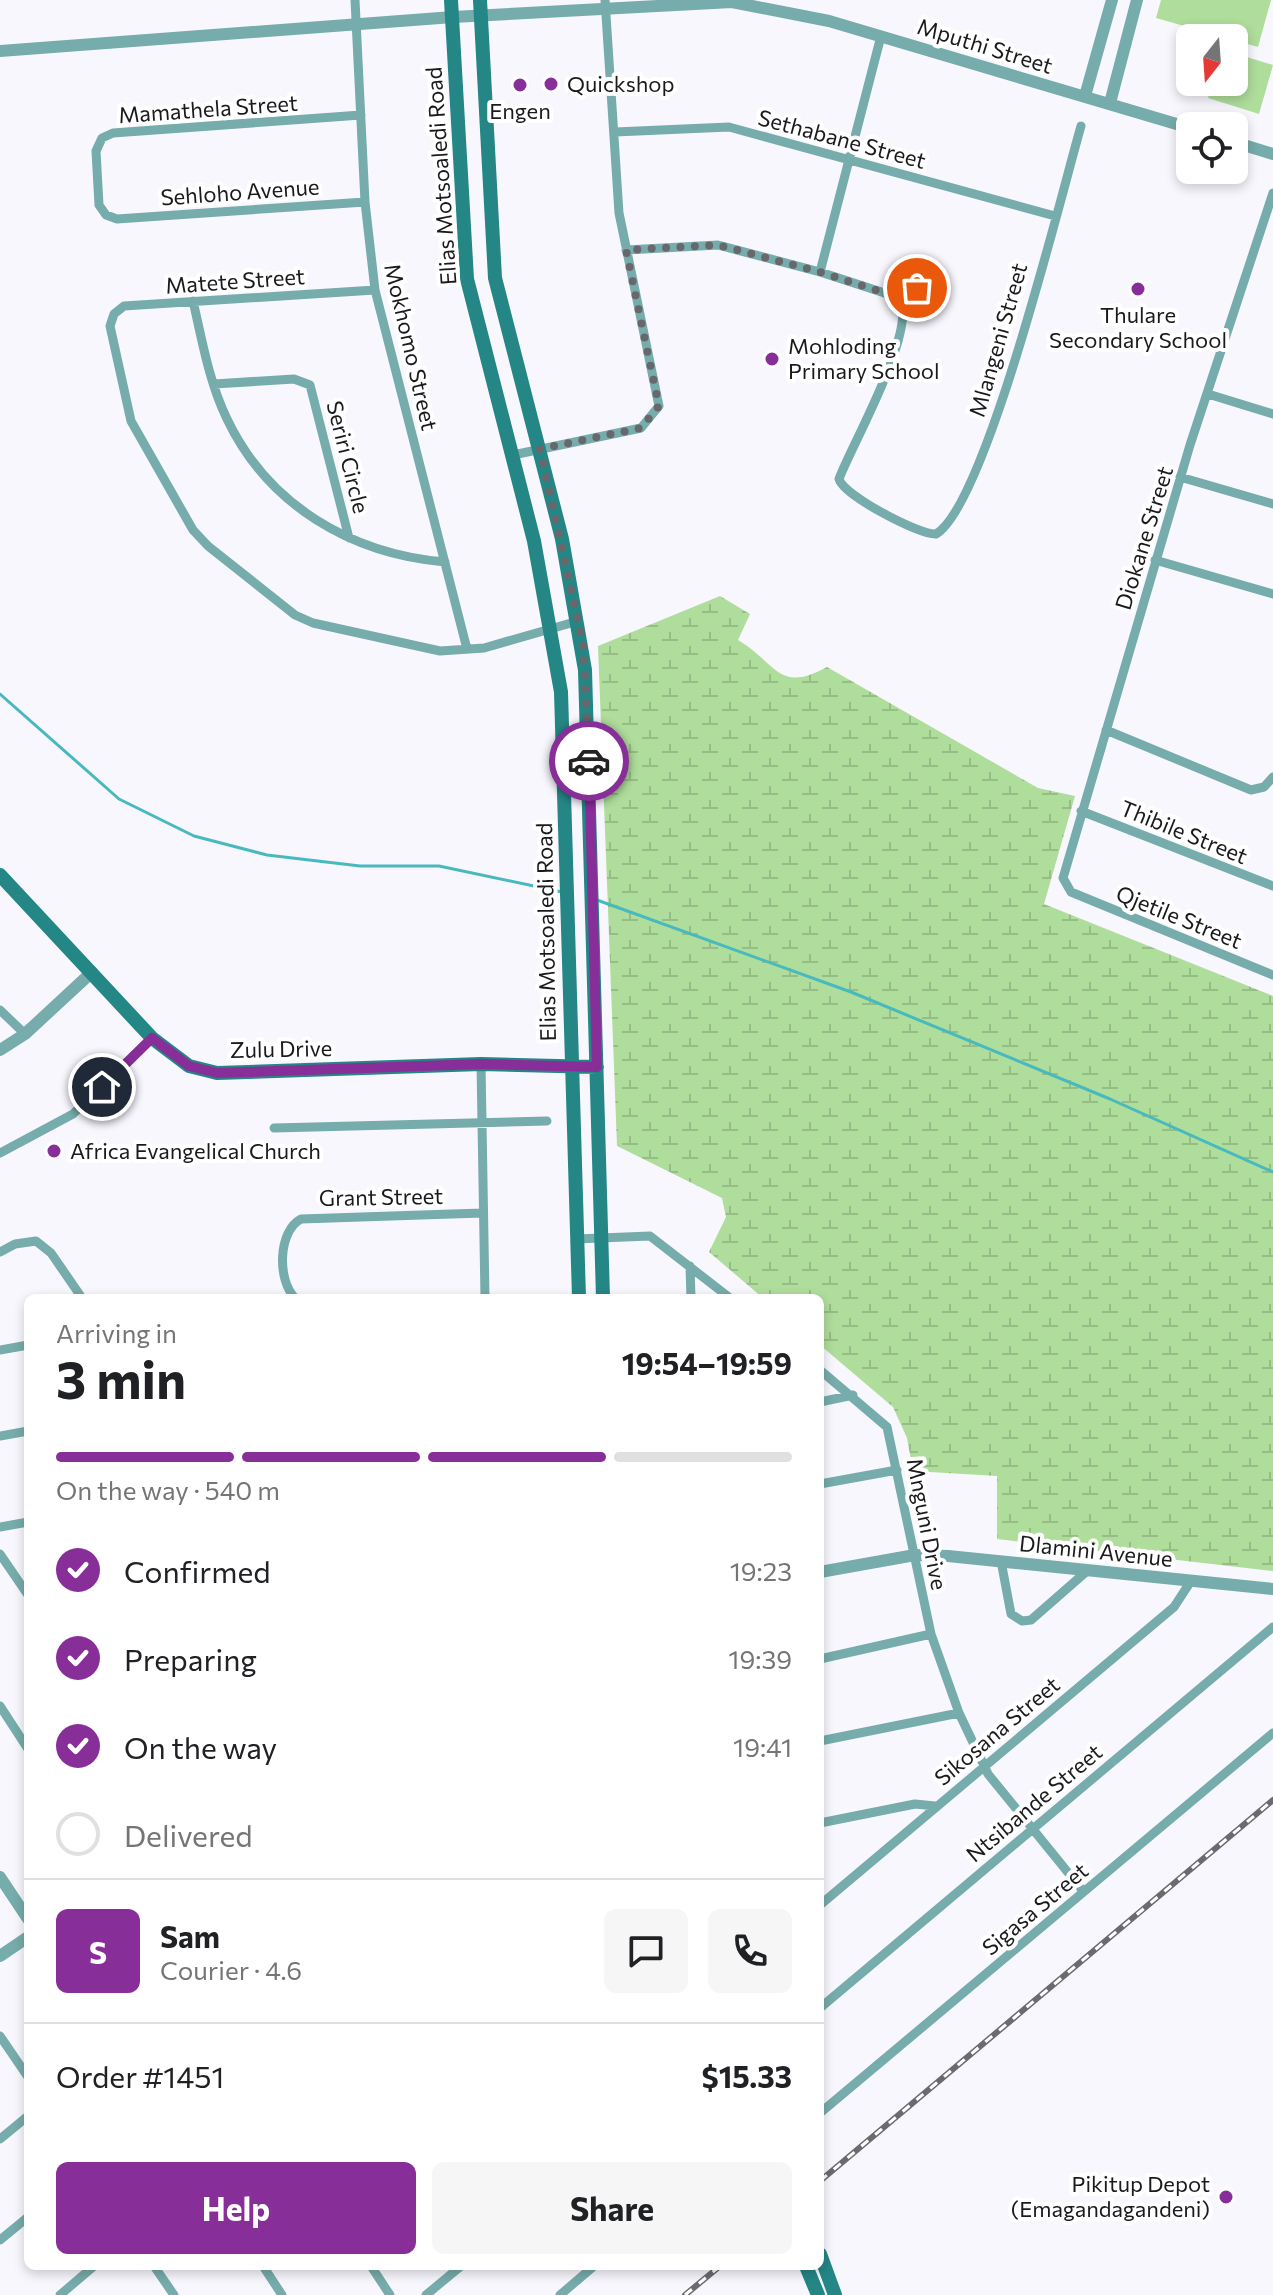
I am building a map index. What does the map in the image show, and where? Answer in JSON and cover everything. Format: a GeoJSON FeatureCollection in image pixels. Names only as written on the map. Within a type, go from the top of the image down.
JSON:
{"type":"FeatureCollection","features":[{"type":"Feature","properties":{"kind":"main road","name":"Elias Motsoaledi Road"},"geometry":{"type":"LineString","coordinates":[[451,0],[467,279],[513,455],[551,629],[561,692],[579,1294]]}},
{"type":"Feature","properties":{"kind":"main road","name":"Elias Motsoaledi Road"},"geometry":{"type":"LineString","coordinates":[[480,0],[495,278],[540,449],[579,621],[587,700],[603,1294]]}},
{"type":"Feature","properties":{"kind":"main road","name":"Zulu Drive"},"geometry":{"type":"LineString","coordinates":[[0,875],[152,1038],[189,1066],[217,1073],[481,1064],[597,1067]]}},
{"type":"Feature","properties":{"kind":"main road"},"geometry":{"type":"LineString","coordinates":[[824,2265],[835,2295]]}},
{"type":"Feature","properties":{"kind":"main road"},"geometry":{"type":"LineString","coordinates":[[808,2270],[818,2295]]}},
{"type":"Feature","properties":{"kind":"street","name":"Mokhomo Street"},"geometry":{"type":"LineString","coordinates":[[355,0],[365,202],[375,290],[467,649]]}},
{"type":"Feature","properties":{"kind":"street"},"geometry":{"type":"LineString","coordinates":[[1085,96],[1112,0]]}},
{"type":"Feature","properties":{"kind":"street"},"geometry":{"type":"LineString","coordinates":[[1110,103],[1137,0]]}},
{"type":"Feature","properties":{"kind":"street","name":"Mputhi Street"},"geometry":{"type":"LineString","coordinates":[[0,51],[605,4],[732,2],[829,21],[1176,124]]}},
{"type":"Feature","properties":{"kind":"street"},"geometry":{"type":"LineString","coordinates":[[513,455],[641,428],[659,406],[619,213],[605,4]]}},
{"type":"Feature","properties":{"kind":"street"},"geometry":{"type":"LineString","coordinates":[[820,272],[881,36]]}},
{"type":"Feature","properties":{"kind":"street","name":"Mamathela Street"},"geometry":{"type":"LineString","coordinates":[[117,219],[106,215],[99,205],[96,151],[107,135],[361,115]]}},
{"type":"Feature","properties":{"kind":"street","name":"Mlangeni Street"},"geometry":{"type":"LineString","coordinates":[[900,298],[902,319],[879,394],[839,479],[843,489],[931,535],[945,528],[986,448],[1081,126]]}},
{"type":"Feature","properties":{"kind":"street","name":"Sethabane Street"},"geometry":{"type":"LineString","coordinates":[[615,132],[729,127],[1055,216]]}},
{"type":"Feature","properties":{"kind":"street"},"geometry":{"type":"LineString","coordinates":[[1248,146],[1273,154]]}},
{"type":"Feature","properties":{"kind":"street","name":"Diokane Street"},"geometry":{"type":"LineString","coordinates":[[1071,892],[1063,878],[1081,811],[1180,477],[1273,193]]}},
{"type":"Feature","properties":{"kind":"street","name":"Sehloho Avenue"},"geometry":{"type":"LineString","coordinates":[[117,219],[365,202]]}},
{"type":"Feature","properties":{"kind":"street"},"geometry":{"type":"LineString","coordinates":[[626,250],[711,244],[820,272],[900,298],[917,288]]}},
{"type":"Feature","properties":{"kind":"street","name":"Matete Street"},"geometry":{"type":"LineString","coordinates":[[375,290],[124,306],[114,314],[110,326],[131,421],[185,518],[208,546],[277,602],[313,623],[423,648],[467,649]]}},
{"type":"Feature","properties":{"kind":"street","name":"Seriri Circle"},"geometry":{"type":"LineString","coordinates":[[193,301],[214,384],[226,416],[256,467],[299,509],[349,538],[397,555],[445,562]]}},
{"type":"Feature","properties":{"kind":"street","name":"Seriri Circle"},"geometry":{"type":"LineString","coordinates":[[214,384],[294,379],[310,385],[349,538]]}},
{"type":"Feature","properties":{"kind":"street"},"geometry":{"type":"LineString","coordinates":[[1208,394],[1273,414]]}},
{"type":"Feature","properties":{"kind":"street"},"geometry":{"type":"LineString","coordinates":[[1180,477],[1273,504]]}},
{"type":"Feature","properties":{"kind":"street"},"geometry":{"type":"LineString","coordinates":[[1155,560],[1273,594]]}},
{"type":"Feature","properties":{"kind":"street"},"geometry":{"type":"LineString","coordinates":[[467,649],[579,621]]}},
{"type":"Feature","properties":{"kind":"street"},"geometry":{"type":"LineString","coordinates":[[1106,730],[1251,790],[1264,787],[1273,777]]}},
{"type":"Feature","properties":{"kind":"street","name":"Thibile Street"},"geometry":{"type":"LineString","coordinates":[[1081,811],[1273,886]]}},
{"type":"Feature","properties":{"kind":"street","name":"Qjetile Street"},"geometry":{"type":"LineString","coordinates":[[1071,892],[1273,975]]}},
{"type":"Feature","properties":{"kind":"street"},"geometry":{"type":"LineString","coordinates":[[0,1050],[25,1034],[92,972]]}},
{"type":"Feature","properties":{"kind":"street"},"geometry":{"type":"LineString","coordinates":[[0,1010],[25,1034]]}},
{"type":"Feature","properties":{"kind":"street"},"geometry":{"type":"LineString","coordinates":[[0,1153],[73,1114],[152,1038]]}},
{"type":"Feature","properties":{"kind":"street"},"geometry":{"type":"LineString","coordinates":[[481,1064],[485,1294]]}},
{"type":"Feature","properties":{"kind":"street"},"geometry":{"type":"LineString","coordinates":[[274,1128],[547,1121]]}},
{"type":"Feature","properties":{"kind":"street","name":"Grant Street"},"geometry":{"type":"LineString","coordinates":[[293,1294],[285,1279],[285,1236],[293,1223],[301,1219],[482,1213]]}},
{"type":"Feature","properties":{"kind":"street"},"geometry":{"type":"LineString","coordinates":[[576,1239],[650,1236],[725,1294]]}},
{"type":"Feature","properties":{"kind":"street"},"geometry":{"type":"LineString","coordinates":[[0,1252],[15,1244],[36,1241],[51,1253],[79,1294]]}},
{"type":"Feature","properties":{"kind":"street"},"geometry":{"type":"LineString","coordinates":[[690,1266],[691,1294]]}},
{"type":"Feature","properties":{"kind":"street"},"geometry":{"type":"LineString","coordinates":[[0,1350],[24,1346]]}},
{"type":"Feature","properties":{"kind":"street","name":"Mnguni Drive"},"geometry":{"type":"LineString","coordinates":[[824,1373],[887,1427],[931,1634],[959,1713],[983,1767],[1083,1891]]}},
{"type":"Feature","properties":{"kind":"street"},"geometry":{"type":"LineString","coordinates":[[824,1401],[853,1395]]}},
{"type":"Feature","properties":{"kind":"street"},"geometry":{"type":"LineString","coordinates":[[0,1436],[24,1432]]}},
{"type":"Feature","properties":{"kind":"street"},"geometry":{"type":"LineString","coordinates":[[824,1483],[897,1470]]}},
{"type":"Feature","properties":{"kind":"street"},"geometry":{"type":"LineString","coordinates":[[0,1527],[24,1523]]}},
{"type":"Feature","properties":{"kind":"street"},"geometry":{"type":"LineString","coordinates":[[0,1554],[24,1589]]}},
{"type":"Feature","properties":{"kind":"street","name":"Dlamini Avenue"},"geometry":{"type":"LineString","coordinates":[[824,1571],[915,1555],[1273,1589]]}},
{"type":"Feature","properties":{"kind":"street"},"geometry":{"type":"LineString","coordinates":[[1001,1561],[1011,1614],[1022,1621],[1031,1620],[1087,1571]]}},
{"type":"Feature","properties":{"kind":"street","name":"Sikosana Street"},"geometry":{"type":"LineString","coordinates":[[824,1902],[1174,1607],[1191,1581]]}},
{"type":"Feature","properties":{"kind":"street","name":"Ntsibande Street"},"geometry":{"type":"LineString","coordinates":[[824,2005],[1273,1627]]}},
{"type":"Feature","properties":{"kind":"street"},"geometry":{"type":"LineString","coordinates":[[824,1658],[931,1634]]}},
{"type":"Feature","properties":{"kind":"street"},"geometry":{"type":"LineString","coordinates":[[0,1706],[24,1743]]}},
{"type":"Feature","properties":{"kind":"street"},"geometry":{"type":"LineString","coordinates":[[824,1740],[959,1713]]}},
{"type":"Feature","properties":{"kind":"street","name":"Sigasa Street"},"geometry":{"type":"LineString","coordinates":[[824,2110],[1273,1733]]}},
{"type":"Feature","properties":{"kind":"street"},"geometry":{"type":"LineString","coordinates":[[824,1822],[915,1804],[935,1806]]}},
{"type":"Feature","properties":{"kind":"street"},"geometry":{"type":"LineString","coordinates":[[0,1877],[24,1913]]}},
{"type":"Feature","properties":{"kind":"street"},"geometry":{"type":"LineString","coordinates":[[0,1956],[24,1940]]}},
{"type":"Feature","properties":{"kind":"street"},"geometry":{"type":"LineString","coordinates":[[0,2037],[24,2071]]}},
{"type":"Feature","properties":{"kind":"street"},"geometry":{"type":"LineString","coordinates":[[0,2139],[24,2119]]}},
{"type":"Feature","properties":{"kind":"street"},"geometry":{"type":"LineString","coordinates":[[0,2240],[24,2220]]}},
{"type":"Feature","properties":{"kind":"street"},"geometry":{"type":"LineString","coordinates":[[60,2295],[89,2270]]}},
{"type":"Feature","properties":{"kind":"street"},"geometry":{"type":"LineString","coordinates":[[157,2270],[174,2295]]}},
{"type":"Feature","properties":{"kind":"street"},"geometry":{"type":"LineString","coordinates":[[266,2270],[282,2295]]}},
{"type":"Feature","properties":{"kind":"street"},"geometry":{"type":"LineString","coordinates":[[374,2270],[390,2295]]}},
{"type":"Feature","properties":{"kind":"street"},"geometry":{"type":"LineString","coordinates":[[426,2295],[456,2270]]}},
{"type":"Feature","properties":{"kind":"street"},"geometry":{"type":"LineString","coordinates":[[560,2295],[589,2270]]}},
{"type":"Feature","properties":{"kind":"green space"},"geometry":{"type":"Polygon","coordinates":[[[1161,0],[1271,0],[1258,47],[1248,44],[1248,24],[1177,24],[1156,18],[1161,0]]]}},
{"type":"Feature","properties":{"kind":"green space"},"geometry":{"type":"Polygon","coordinates":[[[1248,57],[1273,65],[1259,114],[1208,98],[1248,96],[1248,57]]]}},
{"type":"Feature","properties":{"kind":"green space"},"geometry":{"type":"Polygon","coordinates":[[[720,596],[750,614],[738,640],[779,672],[798,677],[827,667],[1038,788],[1075,796],[1044,904],[1273,996],[1273,1571],[997,1539],[997,1476],[913,1471],[907,1438],[893,1407],[824,1348],[824,1294],[758,1294],[709,1252],[726,1217],[722,1198],[617,1146],[598,646],[720,596]]]}},
{"type":"Feature","properties":{"kind":"waterway"},"geometry":{"type":"LineString","coordinates":[[0,694],[119,799],[194,836],[267,855],[360,866],[439,866],[562,892]]}},
{"type":"Feature","properties":{"kind":"waterway"},"geometry":{"type":"LineString","coordinates":[[597,900],[851,992],[1110,1099],[1273,1172]]}},
{"type":"Feature","properties":{"kind":"railway"},"geometry":{"type":"LineString","coordinates":[[824,2178],[1273,1800]]}},
{"type":"Feature","properties":{"kind":"railway"},"geometry":{"type":"LineString","coordinates":[[685,2295],[715,2270]]}},
{"type":"Feature","properties":{"kind":"way so far"},"geometry":{"type":"LineString","coordinates":[[589,761],[583,644],[540,449],[641,428],[659,406],[659,394],[626,250],[718,245],[820,272],[900,298],[917,288]]}},
{"type":"Feature","properties":{"kind":"place","name":"Quickshop"},"geometry":{"type":"Point","coordinates":[551,84]}},
{"type":"Feature","properties":{"kind":"place","name":"Engen"},"geometry":{"type":"Point","coordinates":[520,85]}},
{"type":"Feature","properties":{"kind":"place","name":"Thulare Secondary School"},"geometry":{"type":"Point","coordinates":[1138,289]}},
{"type":"Feature","properties":{"kind":"place","name":"Mohloding Primary School"},"geometry":{"type":"Point","coordinates":[772,359]}},
{"type":"Feature","properties":{"kind":"place","name":"Africa Evangelical Church"},"geometry":{"type":"Point","coordinates":[54,1151]}},
{"type":"Feature","properties":{"kind":"place","name":"Pikitup Depot (Emagandagandeni)"},"geometry":{"type":"Point","coordinates":[1226,2197]}},
{"type":"Feature","properties":{"kind":"route"},"geometry":{"type":"LineString","coordinates":[[102,1087],[152,1038],[189,1066],[217,1073],[481,1064],[597,1067],[589,761]]}}]}
